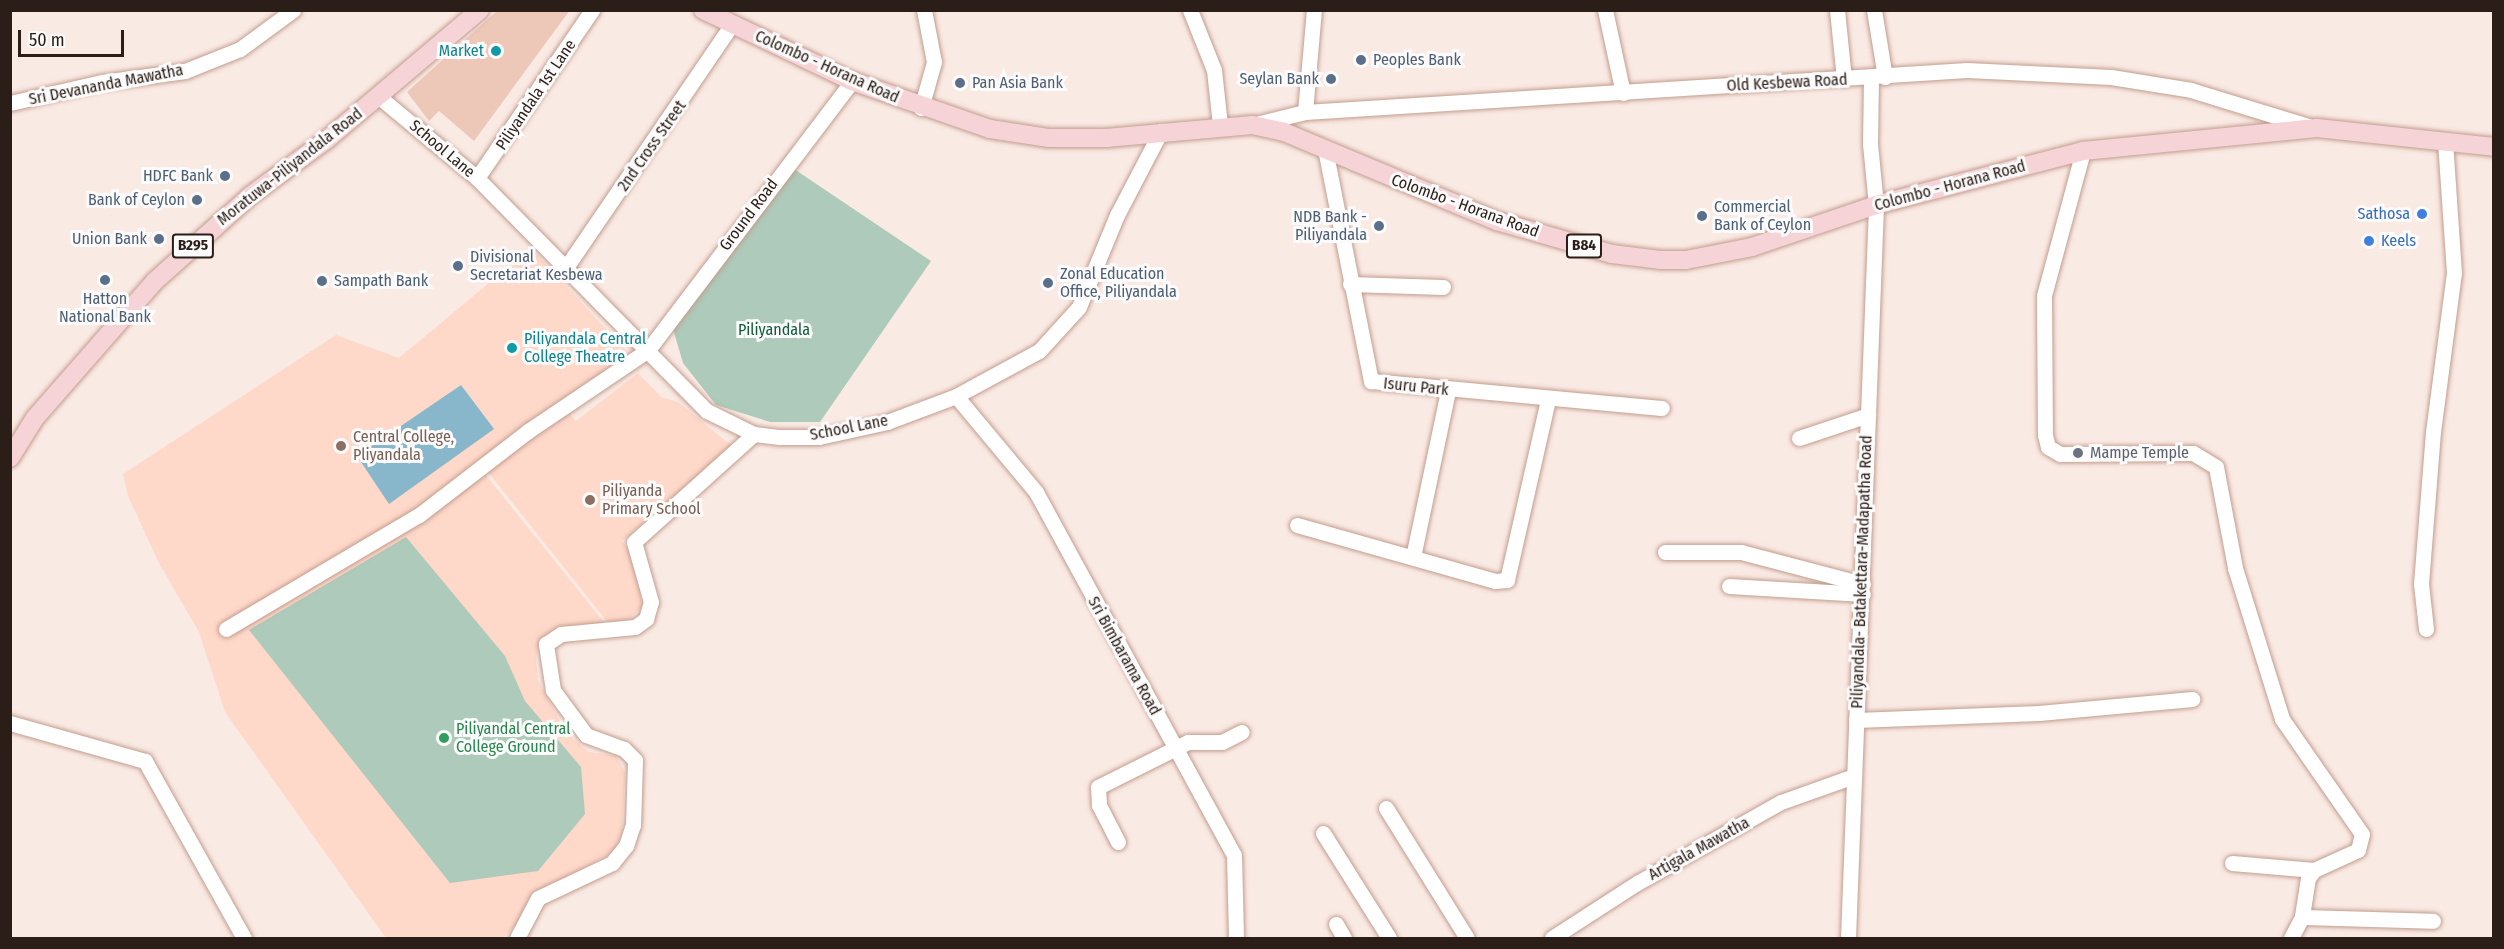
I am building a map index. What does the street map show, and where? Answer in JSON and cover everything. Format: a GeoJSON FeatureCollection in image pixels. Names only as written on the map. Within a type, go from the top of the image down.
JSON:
{"type":"FeatureCollection","features":[{"type":"Feature","properties":{"kind":"main road","name":"Moratuwa-Piliyandala Road"},"geometry":{"type":"LineString","coordinates":[[411,70],[465,10]]}},
{"type":"Feature","properties":{"kind":"main road","name":"Moratuwa-Piliyandala Road"},"geometry":{"type":"LineString","coordinates":[[10,458],[48,403],[155,281],[250,196],[411,70],[480,10]]}},
{"type":"Feature","properties":{"kind":"main road","name":"Colombo - Horana Road"},"geometry":{"type":"LineString","coordinates":[[703,10],[852,81],[921,108],[990,129],[1049,138],[1106,138],[1220,125],[1252,125],[1325,149],[1497,221],[1612,254],[1660,260],[1686,260],[1752,247],[1876,205],[2083,150],[2317,129],[2493,147]]}},
{"type":"Feature","properties":{"kind":"street","name":"Sri Devananda Mawatha"},"geometry":{"type":"LineString","coordinates":[[10,103],[102,82],[185,71],[240,49],[293,10]]}},
{"type":"Feature","properties":{"kind":"street","name":"Piliyandala 1st Lane"},"geometry":{"type":"LineString","coordinates":[[477,178],[592,10]]}},
{"type":"Feature","properties":{"kind":"street"},"geometry":{"type":"LineString","coordinates":[[921,108],[934,62],[924,10]]}},
{"type":"Feature","properties":{"kind":"street"},"geometry":{"type":"LineString","coordinates":[[1190,10],[1214,70],[1220,125]]}},
{"type":"Feature","properties":{"kind":"street"},"geometry":{"type":"LineString","coordinates":[[1305,112],[1314,10]]}},
{"type":"Feature","properties":{"kind":"street"},"geometry":{"type":"LineString","coordinates":[[1605,10],[1623,93]]}},
{"type":"Feature","properties":{"kind":"street"},"geometry":{"type":"LineString","coordinates":[[1837,10],[1844,80]]}},
{"type":"Feature","properties":{"kind":"street","name":"Piliyandala- Batakettara-Madapatha Road"},"geometry":{"type":"LineString","coordinates":[[1848,939],[1876,205],[1870,144],[1878,77],[1874,10]]}},
{"type":"Feature","properties":{"kind":"street","name":"2nd Cross Street"},"geometry":{"type":"LineString","coordinates":[[567,266],[733,23]]}},
{"type":"Feature","properties":{"kind":"street","name":"Old Kesbewa Road"},"geometry":{"type":"LineString","coordinates":[[1252,125],[1305,112],[1844,80],[1967,70],[2111,77],[2191,90],[2317,129]]}},
{"type":"Feature","properties":{"kind":"street","name":"Ground Road"},"geometry":{"type":"LineString","coordinates":[[226,629],[419,515],[528,431],[648,350],[852,81]]}},
{"type":"Feature","properties":{"kind":"street","name":"School Lane"},"geometry":{"type":"LineString","coordinates":[[378,96],[477,178],[567,266],[707,411],[754,434],[819,437],[887,422],[956,396],[1039,351],[1066,325],[1161,131]]}},
{"type":"Feature","properties":{"kind":"street"},"geometry":{"type":"LineString","coordinates":[[2426,629],[2421,584],[2423,549],[2454,273],[2445,142]]}},
{"type":"Feature","properties":{"kind":"street","name":"Isuru Park"},"geometry":{"type":"LineString","coordinates":[[1325,149],[1371,381],[1448,391],[1662,408]]}},
{"type":"Feature","properties":{"kind":"street"},"geometry":{"type":"LineString","coordinates":[[2083,150],[2044,296],[2046,441],[2060,454],[2193,453],[2216,467],[2235,568],[2282,719],[2362,834],[2358,850],[2314,870],[2232,863]]}},
{"type":"Feature","properties":{"kind":"street"},"geometry":{"type":"LineString","coordinates":[[1350,284],[1443,287]]}},
{"type":"Feature","properties":{"kind":"street"},"geometry":{"type":"LineString","coordinates":[[1413,557],[1448,391]]}},
{"type":"Feature","properties":{"kind":"street","name":"Sri Bimbarama Road"},"geometry":{"type":"LineString","coordinates":[[956,396],[1036,492],[1234,855],[1236,939]]}},
{"type":"Feature","properties":{"kind":"street"},"geometry":{"type":"LineString","coordinates":[[1297,525],[1495,581],[1510,576],[1548,399]]}},
{"type":"Feature","properties":{"kind":"street"},"geometry":{"type":"LineString","coordinates":[[1799,438],[1868,415]]}},
{"type":"Feature","properties":{"kind":"street"},"geometry":{"type":"LineString","coordinates":[[517,939],[538,898],[612,862],[626,846],[633,825],[635,760],[624,749],[586,735],[553,690],[546,644],[561,634],[635,627],[646,619],[651,602],[634,542],[754,434]]}},
{"type":"Feature","properties":{"kind":"street"},"geometry":{"type":"LineString","coordinates":[[1665,552],[1741,552],[1863,589]]}},
{"type":"Feature","properties":{"kind":"street"},"geometry":{"type":"LineString","coordinates":[[1729,586],[1863,589]]}},
{"type":"Feature","properties":{"kind":"street"},"geometry":{"type":"LineString","coordinates":[[1856,720],[2038,713],[2192,699]]}},
{"type":"Feature","properties":{"kind":"street"},"geometry":{"type":"LineString","coordinates":[[10,723],[144,761],[244,939]]}},
{"type":"Feature","properties":{"kind":"street"},"geometry":{"type":"LineString","coordinates":[[1118,842],[1099,805],[1098,787],[1188,742],[1221,742],[1242,732]]}},
{"type":"Feature","properties":{"kind":"street","name":"Artigala Mawatha"},"geometry":{"type":"LineString","coordinates":[[1552,939],[1637,883],[1781,802],[1854,776]]}},
{"type":"Feature","properties":{"kind":"street"},"geometry":{"type":"LineString","coordinates":[[1386,808],[1467,939]]}},
{"type":"Feature","properties":{"kind":"street"},"geometry":{"type":"LineString","coordinates":[[1323,833],[1389,939]]}},
{"type":"Feature","properties":{"kind":"street"},"geometry":{"type":"LineString","coordinates":[[2291,939],[2302,917],[2314,870]]}},
{"type":"Feature","properties":{"kind":"street"},"geometry":{"type":"LineString","coordinates":[[2302,917],[2433,921]]}},
{"type":"Feature","properties":{"kind":"street"},"geometry":{"type":"LineString","coordinates":[[1336,924],[1344,939]]}},
{"type":"Feature","properties":{"kind":"shaded area"},"geometry":{"type":"Polygon","coordinates":[[[531,248],[628,353],[620,366],[477,464],[606,625],[554,630],[541,638],[536,657],[538,680],[566,733],[589,752],[616,756],[625,772],[622,833],[614,851],[529,898],[518,922],[503,938],[386,938],[225,712],[199,632],[159,563],[128,496],[123,474],[336,335],[399,358],[531,248]]]}},
{"type":"Feature","properties":{"kind":"shaded area","name":"Piliyanda Primary School"},"geometry":{"type":"Polygon","coordinates":[[[638,373],[661,397],[678,402],[732,446],[622,541],[635,562],[642,607],[627,621],[609,624],[485,468],[566,410],[576,421],[638,373]]]}},
{"type":"Feature","properties":{"kind":"green space","name":"Piliyandala"},"geometry":{"type":"Polygon","coordinates":[[[791,167],[931,261],[820,422],[770,422],[716,405],[683,363],[673,329],[791,167]]]}},
{"type":"Feature","properties":{"kind":"green space","name":"Piliyandal Central College Ground"},"geometry":{"type":"Polygon","coordinates":[[[406,537],[505,656],[525,701],[581,767],[585,814],[538,871],[450,883],[249,630],[406,537]]]}},
{"type":"Feature","properties":{"kind":"water"},"geometry":{"type":"Polygon","coordinates":[[[461,385],[494,429],[389,504],[357,456],[461,385]]]}},
{"type":"Feature","properties":{"kind":"building","name":"Market"},"geometry":{"type":"Polygon","coordinates":[[[498,10],[570,10],[474,141],[439,111],[429,121],[407,92],[498,10]]]}},
{"type":"Feature","properties":{"kind":"place","name":"Market"},"geometry":{"type":"Point","coordinates":[496,51]}},
{"type":"Feature","properties":{"kind":"place","name":"Peoples Bank"},"geometry":{"type":"Point","coordinates":[1361,60]}},
{"type":"Feature","properties":{"kind":"place","name":"Seylan Bank"},"geometry":{"type":"Point","coordinates":[1331,79]}},
{"type":"Feature","properties":{"kind":"place","name":"Pan Asia Bank"},"geometry":{"type":"Point","coordinates":[960,83]}},
{"type":"Feature","properties":{"kind":"place","name":"HDFC Bank"},"geometry":{"type":"Point","coordinates":[225,176]}},
{"type":"Feature","properties":{"kind":"place","name":"Bank of Ceylon"},"geometry":{"type":"Point","coordinates":[197,200]}},
{"type":"Feature","properties":{"kind":"place","name":"Sathosa"},"geometry":{"type":"Point","coordinates":[2422,214]}},
{"type":"Feature","properties":{"kind":"place","name":"Commercial Bank of Ceylon"},"geometry":{"type":"Point","coordinates":[1702,216]}},
{"type":"Feature","properties":{"kind":"place","name":"NDB Bank - Piliyandala"},"geometry":{"type":"Point","coordinates":[1379,226]}},
{"type":"Feature","properties":{"kind":"place","name":"Union Bank"},"geometry":{"type":"Point","coordinates":[159,239]}},
{"type":"Feature","properties":{"kind":"place","name":"Keels"},"geometry":{"type":"Point","coordinates":[2369,241]}},
{"type":"Feature","properties":{"kind":"place","name":"Divisional Secretariat Kesbewa"},"geometry":{"type":"Point","coordinates":[458,266]}},
{"type":"Feature","properties":{"kind":"place","name":"Hatton National Bank"},"geometry":{"type":"Point","coordinates":[105,280]}},
{"type":"Feature","properties":{"kind":"place","name":"Sampath Bank"},"geometry":{"type":"Point","coordinates":[322,281]}},
{"type":"Feature","properties":{"kind":"place","name":"Zonal Education Office, Piliyandala"},"geometry":{"type":"Point","coordinates":[1048,283]}},
{"type":"Feature","properties":{"kind":"place","name":"Piliyandala Central College Theatre"},"geometry":{"type":"Point","coordinates":[512,348]}},
{"type":"Feature","properties":{"kind":"place","name":"Central College, Pliyandala"},"geometry":{"type":"Point","coordinates":[341,446]}},
{"type":"Feature","properties":{"kind":"place","name":"Mampe Temple"},"geometry":{"type":"Point","coordinates":[2078,453]}},
{"type":"Feature","properties":{"kind":"place","name":"Piliyanda Primary School"},"geometry":{"type":"Point","coordinates":[590,500]}},
{"type":"Feature","properties":{"kind":"place","name":"Piliyandal Central College Ground"},"geometry":{"type":"Point","coordinates":[444,738]}}]}
